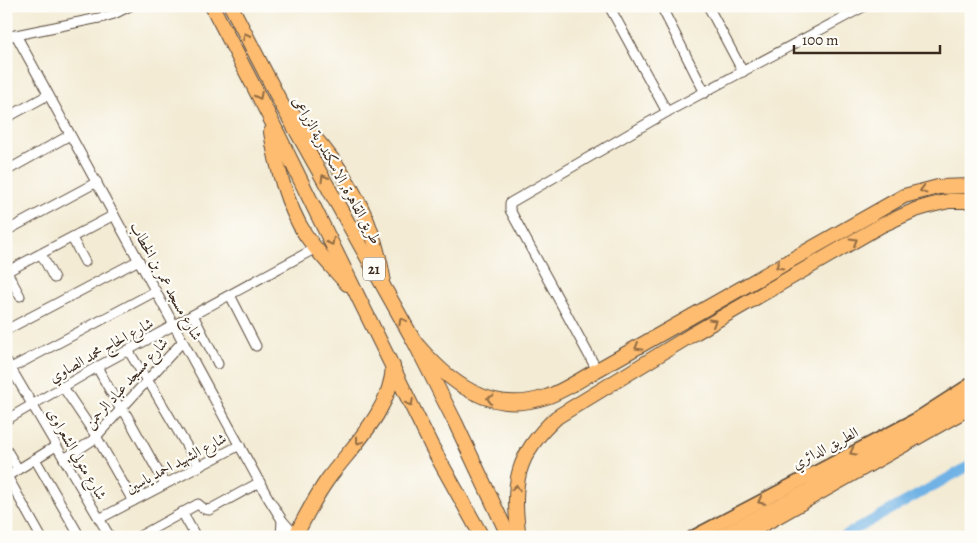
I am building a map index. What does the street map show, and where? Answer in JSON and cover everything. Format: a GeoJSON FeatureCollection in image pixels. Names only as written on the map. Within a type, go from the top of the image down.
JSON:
{"type":"FeatureCollection","features":[{"type":"Feature","properties":{"kind":"highway","name":"21"},"geometry":{"type":"LineString","coordinates":[[212,6],[268,114],[432,447],[482,537]]}},
{"type":"Feature","properties":{"kind":"highway","name":"طريق القاهرة, الاسكندرية الزراعى"},"geometry":{"type":"LineString","coordinates":[[231,6],[282,104],[414,341],[455,422],[509,537]]}},
{"type":"Feature","properties":{"kind":"highway"},"geometry":{"type":"LineString","coordinates":[[282,104],[321,143],[338,164],[352,187],[374,237],[385,290]]}},
{"type":"Feature","properties":{"kind":"highway"},"geometry":{"type":"LineString","coordinates":[[268,114],[272,141],[289,201],[305,234],[360,300]]}},
{"type":"Feature","properties":{"kind":"highway"},"geometry":{"type":"LineString","coordinates":[[414,341],[439,369],[471,392],[489,400],[509,403],[528,402],[547,397],[904,196],[938,187],[971,186]]}},
{"type":"Feature","properties":{"kind":"highway"},"geometry":{"type":"LineString","coordinates":[[519,537],[515,494],[519,472],[527,451],[540,432],[556,417],[694,334],[898,217],[949,201],[971,201]]}},
{"type":"Feature","properties":{"kind":"highway"},"geometry":{"type":"LineString","coordinates":[[685,319],[694,334]]}},
{"type":"Feature","properties":{"kind":"highway"},"geometry":{"type":"LineString","coordinates":[[295,536],[321,490],[362,436],[382,404],[392,378],[393,366]]}},
{"type":"Feature","properties":{"kind":"highway"},"geometry":{"type":"LineString","coordinates":[[741,537],[971,407]]}},
{"type":"Feature","properties":{"kind":"main road","name":"الطريق الدائري"},"geometry":{"type":"LineString","coordinates":[[718,537],[915,420],[971,384]]}},
{"type":"Feature","properties":{"kind":"main road","name":"الطريق الدائري"},"geometry":{"type":"LineString","coordinates":[[693,537],[806,483],[971,397]]}},
{"type":"Feature","properties":{"kind":"street"},"geometry":{"type":"LineString","coordinates":[[6,37],[104,17],[130,6]]}},
{"type":"Feature","properties":{"kind":"street"},"geometry":{"type":"LineString","coordinates":[[610,6],[667,112]]}},
{"type":"Feature","properties":{"kind":"street"},"geometry":{"type":"LineString","coordinates":[[661,6],[705,93]]}},
{"type":"Feature","properties":{"kind":"street"},"geometry":{"type":"LineString","coordinates":[[708,6],[743,72]]}},
{"type":"Feature","properties":{"kind":"street"},"geometry":{"type":"LineString","coordinates":[[597,370],[510,210],[509,204],[667,112],[865,6]]}},
{"type":"Feature","properties":{"kind":"street","name":"شارع مسجد عمر بن الخطاب"},"geometry":{"type":"LineString","coordinates":[[16,36],[260,482],[282,520],[295,536]]}},
{"type":"Feature","properties":{"kind":"street"},"geometry":{"type":"LineString","coordinates":[[6,107],[9,117],[48,95]]}},
{"type":"Feature","properties":{"kind":"street"},"geometry":{"type":"LineString","coordinates":[[6,171],[70,135]]}},
{"type":"Feature","properties":{"kind":"street"},"geometry":{"type":"LineString","coordinates":[[6,231],[97,182]]}},
{"type":"Feature","properties":{"kind":"street"},"geometry":{"type":"LineString","coordinates":[[20,296],[7,272],[114,214]]}},
{"type":"Feature","properties":{"kind":"street"},"geometry":{"type":"LineString","coordinates":[[72,238],[85,262]]}},
{"type":"Feature","properties":{"kind":"street","name":"شارع الحاج محمد الصاوي"},"geometry":{"type":"LineString","coordinates":[[6,420],[97,367],[316,248]]}},
{"type":"Feature","properties":{"kind":"street"},"geometry":{"type":"LineString","coordinates":[[41,254],[54,278]]}},
{"type":"Feature","properties":{"kind":"street"},"geometry":{"type":"LineString","coordinates":[[6,330],[139,260]]}},
{"type":"Feature","properties":{"kind":"street"},"geometry":{"type":"LineString","coordinates":[[9,364],[156,291]]}},
{"type":"Feature","properties":{"kind":"street"},"geometry":{"type":"LineString","coordinates":[[230,295],[256,346]]}},
{"type":"Feature","properties":{"kind":"street"},"geometry":{"type":"LineString","coordinates":[[193,315],[218,364]]}},
{"type":"Feature","properties":{"kind":"street","name":"شارع مسجد عباد الرحمن"},"geometry":{"type":"LineString","coordinates":[[64,459],[96,436],[183,341]]}},
{"type":"Feature","properties":{"kind":"street"},"geometry":{"type":"LineString","coordinates":[[128,350],[199,467]]}},
{"type":"Feature","properties":{"kind":"street","name":"شارع متولي الشعراوى"},"geometry":{"type":"LineString","coordinates":[[9,364],[110,537]]}},
{"type":"Feature","properties":{"kind":"street"},"geometry":{"type":"LineString","coordinates":[[97,367],[120,410],[126,414],[165,484]]}},
{"type":"Feature","properties":{"kind":"street"},"geometry":{"type":"LineString","coordinates":[[63,387],[96,436],[133,501]]}},
{"type":"Feature","properties":{"kind":"street","name":"شارع الشهيد احمد ياسين"},"geometry":{"type":"LineString","coordinates":[[99,519],[240,445]]}},
{"type":"Feature","properties":{"kind":"street"},"geometry":{"type":"LineString","coordinates":[[41,537],[7,476],[56,446]]}},
{"type":"Feature","properties":{"kind":"street"},"geometry":{"type":"LineString","coordinates":[[6,449],[18,470]]}},
{"type":"Feature","properties":{"kind":"street"},"geometry":{"type":"LineString","coordinates":[[35,459],[80,537]]}},
{"type":"Feature","properties":{"kind":"street"},"geometry":{"type":"LineString","coordinates":[[138,537],[152,533],[182,512],[198,504],[204,509],[209,510],[260,482]]}},
{"type":"Feature","properties":{"kind":"street"},"geometry":{"type":"LineString","coordinates":[[182,512],[196,537]]}},
{"type":"Feature","properties":{"kind":"street"},"geometry":{"type":"LineString","coordinates":[[281,537],[282,520]]}},
{"type":"Feature","properties":{"kind":"waterway"},"geometry":{"type":"LineString","coordinates":[[842,537],[971,465]]}}]}
